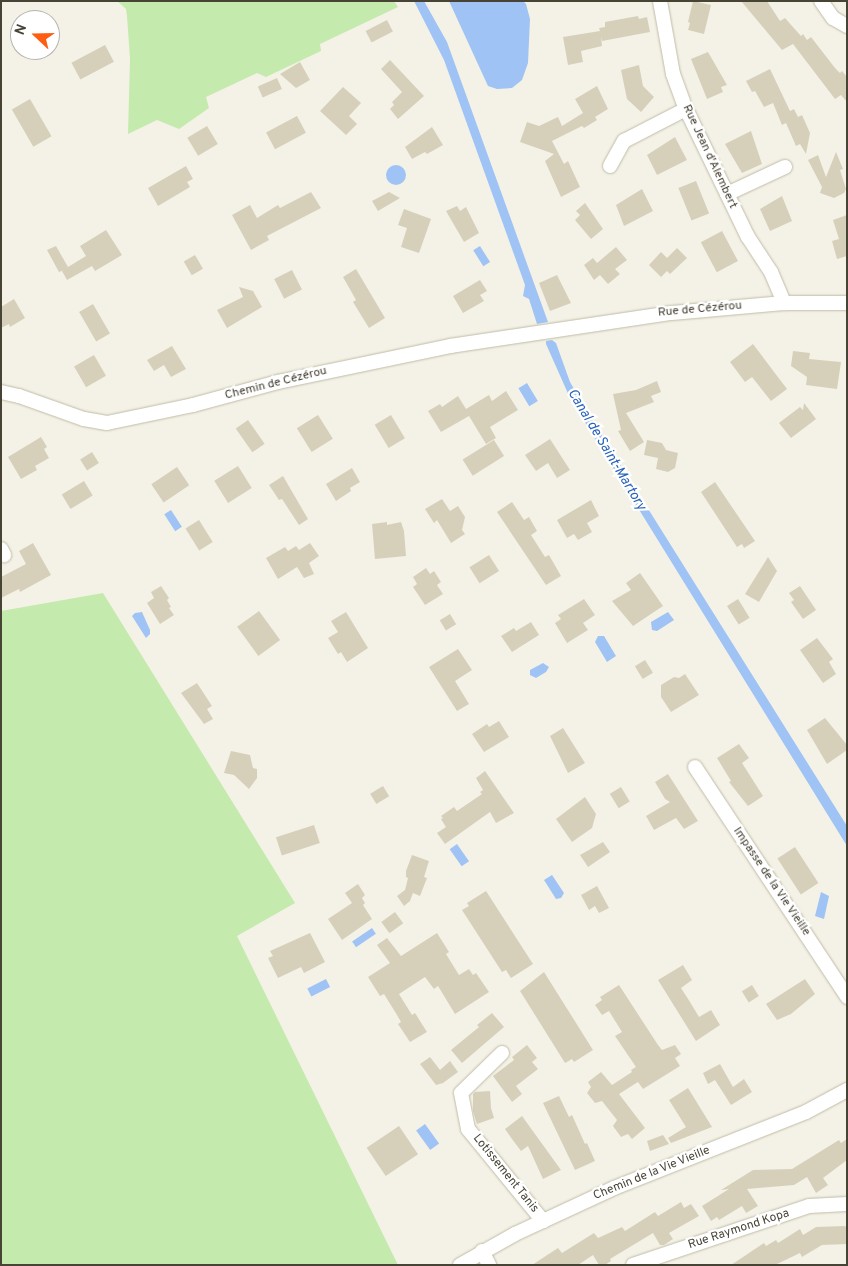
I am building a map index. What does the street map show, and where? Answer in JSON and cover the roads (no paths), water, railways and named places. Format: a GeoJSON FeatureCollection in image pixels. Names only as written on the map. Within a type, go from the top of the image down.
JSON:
{"type":"FeatureCollection","features":[{"type":"Feature","properties":{"kind":"street","name":"Rue Jean d'Alembert"},"geometry":{"type":"LineString","coordinates":[[660,1],[673,74],[686,109],[748,237],[771,272],[784,303]]}},
{"type":"Feature","properties":{"kind":"street"},"geometry":{"type":"LineString","coordinates":[[821,1],[833,18],[847,26]]}},
{"type":"Feature","properties":{"kind":"street"},"geometry":{"type":"LineString","coordinates":[[610,166],[624,141],[686,109]]}},
{"type":"Feature","properties":{"kind":"street"},"geometry":{"type":"LineString","coordinates":[[727,194],[785,168]]}},
{"type":"Feature","properties":{"kind":"street","name":"Rue de Cézérou"},"geometry":{"type":"LineString","coordinates":[[554,330],[652,315],[784,303],[847,303]]}},
{"type":"Feature","properties":{"kind":"street","name":"Chemin de Cézérou"},"geometry":{"type":"LineString","coordinates":[[1,392],[19,396],[70,415],[107,423],[193,405],[278,382],[450,346],[554,330]]}},
{"type":"Feature","properties":{"kind":"street","name":"Impasse de la Vie Vieille"},"geometry":{"type":"LineString","coordinates":[[694,767],[847,997]]}},
{"type":"Feature","properties":{"kind":"street","name":"Lotissement Tanis"},"geometry":{"type":"LineString","coordinates":[[502,1053],[461,1093],[468,1129],[543,1221]]}},
{"type":"Feature","properties":{"kind":"street","name":"Chemin de la Vie Vieille"},"geometry":{"type":"LineString","coordinates":[[460,1265],[482,1251],[614,1188],[806,1112],[847,1090]]}},
{"type":"Feature","properties":{"kind":"street","name":"Rue Raymond Kopa"},"geometry":{"type":"LineString","coordinates":[[642,1263],[809,1206],[847,1204]]}},
{"type":"Feature","properties":{"kind":"street"},"geometry":{"type":"LineString","coordinates":[[482,1251],[489,1265]]}},
{"type":"Feature","properties":{"kind":"water"},"geometry":{"type":"Polygon","coordinates":[[[414,1],[424,1],[447,42],[548,322],[537,324],[529,299],[523,296],[525,285],[444,60],[414,1]]]}},
{"type":"Feature","properties":{"kind":"water"},"geometry":{"type":"Polygon","coordinates":[[[449,1],[523,1],[526,4],[530,19],[528,63],[522,80],[512,88],[497,89],[488,86],[449,1]]]}},
{"type":"Feature","properties":{"kind":"water"},"geometry":{"type":"Polygon","coordinates":[[[396,165],[403,168],[406,175],[403,182],[396,185],[389,182],[386,175],[389,168],[396,165]]]}},
{"type":"Feature","properties":{"kind":"water"},"geometry":{"type":"Polygon","coordinates":[[[480,246],[490,262],[483,266],[473,250],[480,246]]]}},
{"type":"Feature","properties":{"kind":"water","name":"Canal de Saint-Martory"},"geometry":{"type":"Polygon","coordinates":[[[552,340],[556,343],[570,382],[588,413],[847,826],[847,846],[570,398],[546,344],[546,341],[552,340]]]}},
{"type":"Feature","properties":{"kind":"water"},"geometry":{"type":"Polygon","coordinates":[[[527,383],[538,401],[529,406],[518,388],[527,383]]]}},
{"type":"Feature","properties":{"kind":"water"},"geometry":{"type":"Polygon","coordinates":[[[171,510],[182,527],[175,531],[164,514],[171,510]]]}},
{"type":"Feature","properties":{"kind":"water"},"geometry":{"type":"Polygon","coordinates":[[[142,612],[150,630],[150,634],[146,638],[132,616],[135,613],[142,612]]]}},
{"type":"Feature","properties":{"kind":"water"},"geometry":{"type":"Polygon","coordinates":[[[668,612],[674,620],[657,631],[652,630],[651,622],[668,612]]]}},
{"type":"Feature","properties":{"kind":"water"},"geometry":{"type":"Polygon","coordinates":[[[598,636],[604,636],[616,656],[607,662],[595,642],[598,636]]]}},
{"type":"Feature","properties":{"kind":"water"},"geometry":{"type":"Polygon","coordinates":[[[543,663],[549,667],[546,672],[536,678],[530,675],[530,670],[543,663]]]}},
{"type":"Feature","properties":{"kind":"water"},"geometry":{"type":"Polygon","coordinates":[[[457,844],[469,861],[462,866],[450,849],[457,844]]]}},
{"type":"Feature","properties":{"kind":"water"},"geometry":{"type":"Polygon","coordinates":[[[552,875],[564,893],[561,898],[556,899],[544,880],[552,875]]]}},
{"type":"Feature","properties":{"kind":"water"},"geometry":{"type":"Polygon","coordinates":[[[821,892],[829,896],[824,919],[815,916],[821,892]]]}},
{"type":"Feature","properties":{"kind":"water"},"geometry":{"type":"Polygon","coordinates":[[[372,928],[376,934],[356,947],[352,941],[372,928]]]}},
{"type":"Feature","properties":{"kind":"water"},"geometry":{"type":"Polygon","coordinates":[[[326,979],[330,987],[311,997],[307,989],[326,979]]]}},
{"type":"Feature","properties":{"kind":"water"},"geometry":{"type":"Polygon","coordinates":[[[425,1124],[439,1143],[430,1150],[416,1130],[425,1124]]]}}]}
